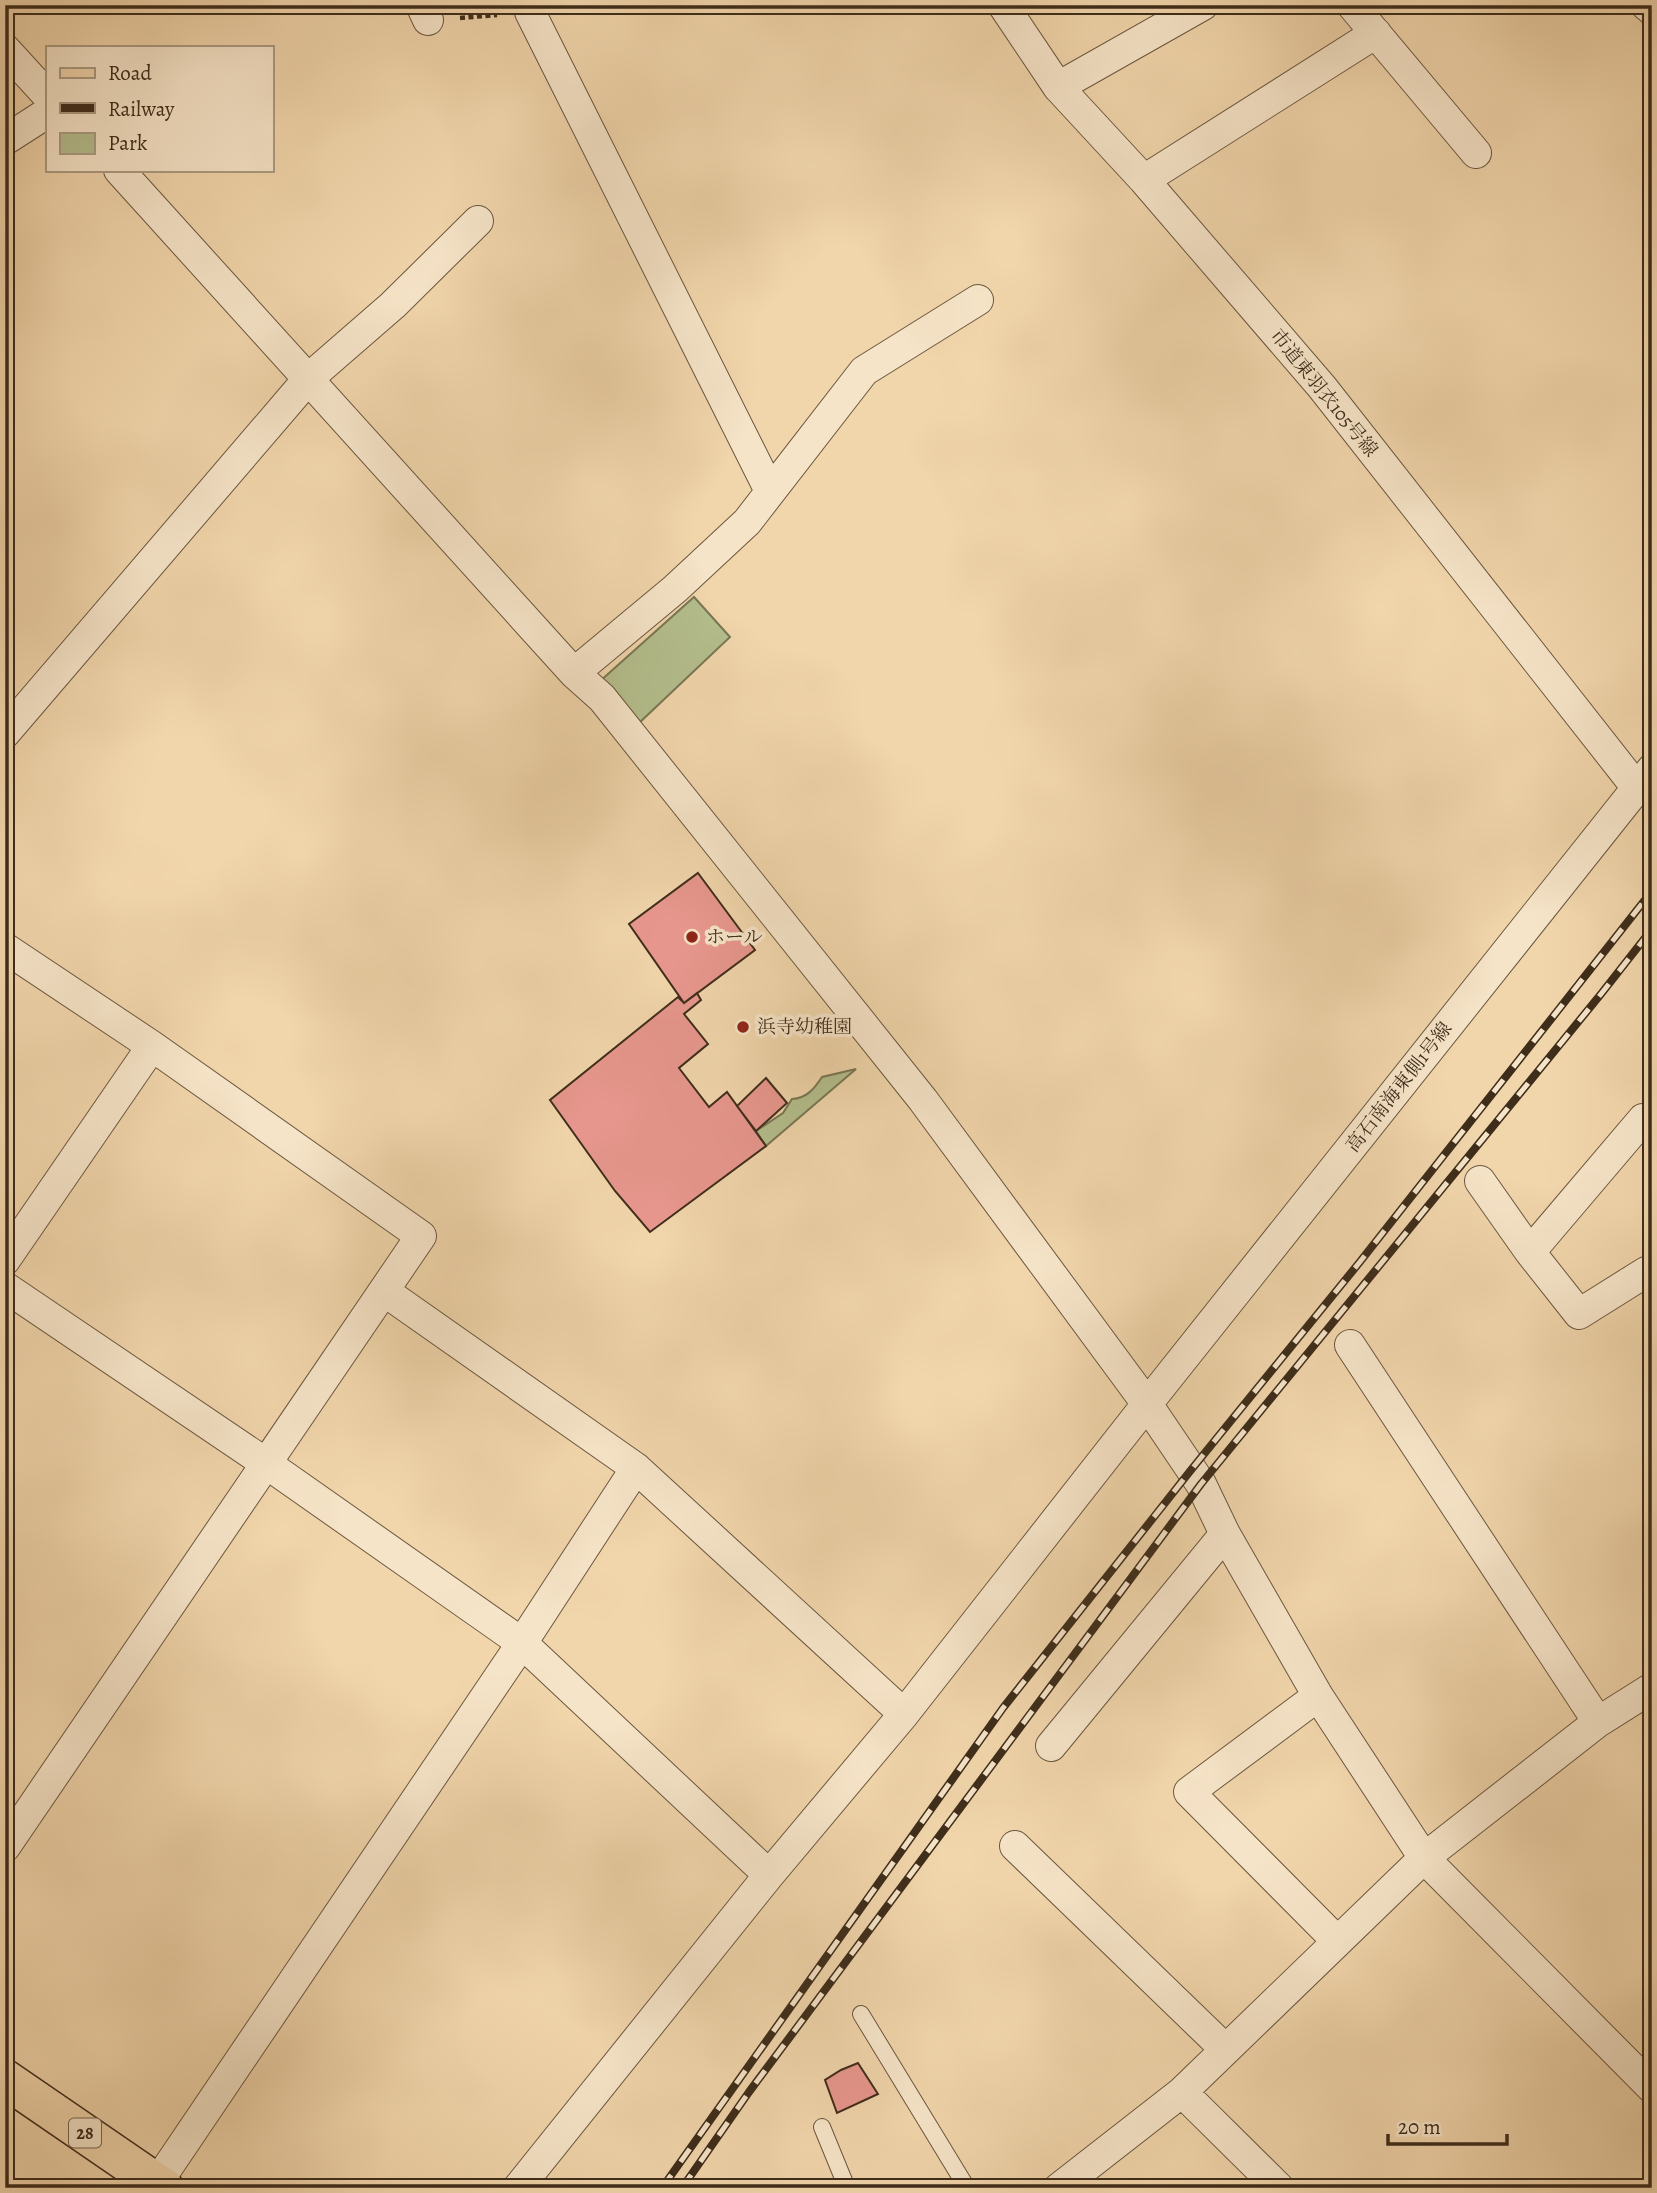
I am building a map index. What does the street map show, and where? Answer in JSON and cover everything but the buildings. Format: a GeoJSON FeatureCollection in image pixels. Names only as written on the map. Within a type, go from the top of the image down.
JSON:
{"type":"FeatureCollection","features":[{"type":"Feature","properties":{"kind":"main road","name":"28"},"geometry":{"type":"LineString","coordinates":[[5,2078],[160,2185]]}},
{"type":"Feature","properties":{"kind":"street","name":"市道東羽衣105号線"},"geometry":{"type":"LineString","coordinates":[[1003,5],[1058,88],[1144,180],[1322,387],[1644,778]]}},
{"type":"Feature","properties":{"kind":"street"},"geometry":{"type":"LineString","coordinates":[[1058,88],[1203,5]]}},
{"type":"Feature","properties":{"kind":"street"},"geometry":{"type":"LineString","coordinates":[[1352,5],[1476,153]]}},
{"type":"Feature","properties":{"kind":"street"},"geometry":{"type":"LineString","coordinates":[[1646,5],[1652,10]]}},
{"type":"Feature","properties":{"kind":"street"},"geometry":{"type":"LineString","coordinates":[[530,12],[770,491]]}},
{"type":"Feature","properties":{"kind":"street"},"geometry":{"type":"LineString","coordinates":[[1144,180],[1376,33]]}},
{"type":"Feature","properties":{"kind":"street"},"geometry":{"type":"LineString","coordinates":[[5,49],[46,94]]}},
{"type":"Feature","properties":{"kind":"street"},"geometry":{"type":"LineString","coordinates":[[5,140],[46,114]]}},
{"type":"Feature","properties":{"kind":"street"},"geometry":{"type":"LineString","coordinates":[[121,172],[575,673],[602,698],[923,1100],[1147,1404],[1201,1484],[1225,1534],[1318,1696],[1424,1858],[1652,2088]]}},
{"type":"Feature","properties":{"kind":"street"},"geometry":{"type":"LineString","coordinates":[[5,733],[309,378],[393,305],[478,221]]}},
{"type":"Feature","properties":{"kind":"street"},"geometry":{"type":"LineString","coordinates":[[575,673],[675,589],[747,522],[864,371],[978,300]]}},
{"type":"Feature","properties":{"kind":"street","name":"高石南海東側1号線"},"geometry":{"type":"LineString","coordinates":[[518,2188],[769,1875],[904,1714],[1644,778]]}},
{"type":"Feature","properties":{"kind":"street"},"geometry":{"type":"LineString","coordinates":[[5,948],[152,1046],[421,1236],[5,1847]]}},
{"type":"Feature","properties":{"kind":"street"},"geometry":{"type":"LineString","coordinates":[[5,1260],[152,1046]]}},
{"type":"Feature","properties":{"kind":"street"},"geometry":{"type":"LineString","coordinates":[[1530,1252],[1643,1119],[1652,1128]]}},
{"type":"Feature","properties":{"kind":"street"},"geometry":{"type":"LineString","coordinates":[[1479,1181],[1579,1314],[1646,1272],[1652,1278]]}},
{"type":"Feature","properties":{"kind":"street"},"geometry":{"type":"LineString","coordinates":[[5,1287],[267,1464],[522,1643],[769,1875]]}},
{"type":"Feature","properties":{"kind":"street"},"geometry":{"type":"LineString","coordinates":[[384,1291],[636,1468],[904,1714]]}},
{"type":"Feature","properties":{"kind":"street"},"geometry":{"type":"LineString","coordinates":[[1350,1345],[1598,1722]]}},
{"type":"Feature","properties":{"kind":"street"},"geometry":{"type":"LineString","coordinates":[[160,2185],[636,1468]]}},
{"type":"Feature","properties":{"kind":"street"},"geometry":{"type":"LineString","coordinates":[[1051,1746],[1225,1534]]}},
{"type":"Feature","properties":{"kind":"street"},"geometry":{"type":"LineString","coordinates":[[1059,2188],[1182,2092],[1424,1858],[1598,1722],[1652,1688]]}},
{"type":"Feature","properties":{"kind":"street"},"geometry":{"type":"LineString","coordinates":[[1318,1696],[1189,1792],[1337,1941]]}},
{"type":"Feature","properties":{"kind":"street"},"geometry":{"type":"LineString","coordinates":[[1015,1846],[1225,2049]]}},
{"type":"Feature","properties":{"kind":"street"},"geometry":{"type":"LineString","coordinates":[[1182,2092],[1279,2188]]}},
{"type":"Feature","properties":{"kind":"lane"},"geometry":{"type":"LineString","coordinates":[[861,2014],[967,2188]]}},
{"type":"Feature","properties":{"kind":"lane"},"geometry":{"type":"LineString","coordinates":[[822,2127],[847,2188]]}},
{"type":"Feature","properties":{"kind":"path"},"geometry":{"type":"LineString","coordinates":[[425,13],[530,12]]}},
{"type":"Feature","properties":{"kind":"green space"},"geometry":{"type":"Polygon","coordinates":[[[694,597],[730,637],[638,724],[599,682],[694,597]]]}},
{"type":"Feature","properties":{"kind":"green space"},"geometry":{"type":"Polygon","coordinates":[[[856,1069],[766,1146],[756,1131],[783,1113],[792,1099],[810,1092],[822,1077],[856,1069]]]}},
{"type":"Feature","properties":{"kind":"railway"},"geometry":{"type":"LineString","coordinates":[[662,2188],[1003,1708],[1652,891]]}},
{"type":"Feature","properties":{"kind":"railway"},"geometry":{"type":"LineString","coordinates":[[682,2188],[749,2092],[1201,1484],[1652,929]]}},
{"type":"Feature","properties":{"kind":"place","name":"ホール"},"geometry":{"type":"Point","coordinates":[692,937]}},
{"type":"Feature","properties":{"kind":"place","name":"浜寺幼稚園"},"geometry":{"type":"Point","coordinates":[743,1027]}}]}
